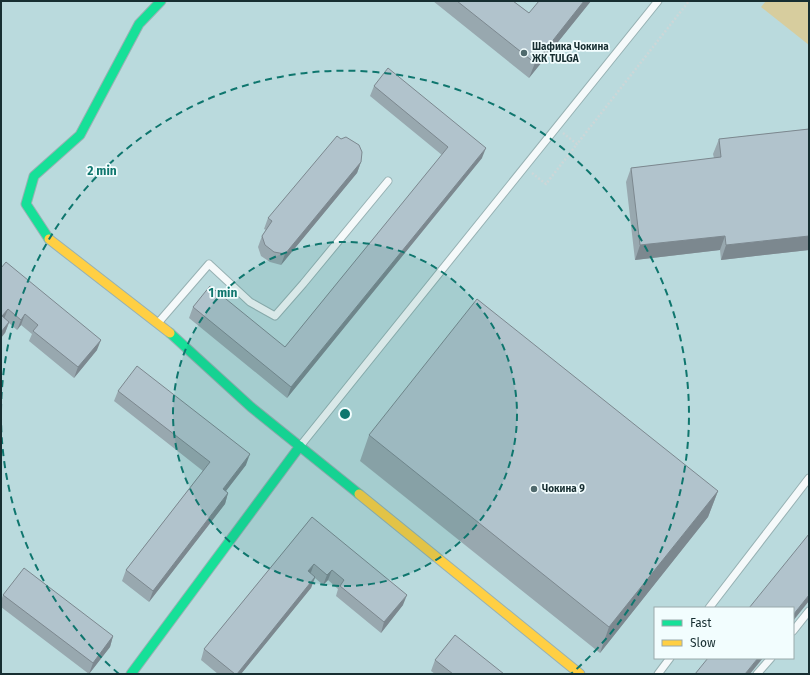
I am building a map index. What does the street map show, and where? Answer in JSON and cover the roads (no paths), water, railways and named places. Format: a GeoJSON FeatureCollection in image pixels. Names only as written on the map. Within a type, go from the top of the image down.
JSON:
{"type":"FeatureCollection","features":[{"type":"Feature","properties":{"kind":"street"},"geometry":{"type":"LineString","coordinates":[[161,1],[140,24],[80,135],[34,176],[26,204],[49,239],[181,341],[251,407],[580,674]]}},
{"type":"Feature","properties":{"kind":"street"},"geometry":{"type":"LineString","coordinates":[[131,674],[300,446]]}},
{"type":"Feature","properties":{"kind":"lane"},"geometry":{"type":"LineString","coordinates":[[300,446],[658,1]]}},
{"type":"Feature","properties":{"kind":"lane"},"geometry":{"type":"LineString","coordinates":[[158,324],[209,264],[250,302],[275,316],[304,284],[388,181]]}},
{"type":"Feature","properties":{"kind":"lane"},"geometry":{"type":"LineString","coordinates":[[710,607],[809,478]]}},
{"type":"Feature","properties":{"kind":"lane"},"geometry":{"type":"LineString","coordinates":[[794,630],[809,611]]}},
{"type":"Feature","properties":{"kind":"lane"},"geometry":{"type":"LineString","coordinates":[[658,674],[669,659]]}},
{"type":"Feature","properties":{"kind":"lane"},"geometry":{"type":"LineString","coordinates":[[758,674],[770,659]]}},
{"type":"Feature","properties":{"kind":"place","name":"Шафика Чокина ЖК TULGA"},"geometry":{"type":"Point","coordinates":[524,53]}},
{"type":"Feature","properties":{"kind":"place","name":"Чокина 9"},"geometry":{"type":"Point","coordinates":[534,489]}}]}
